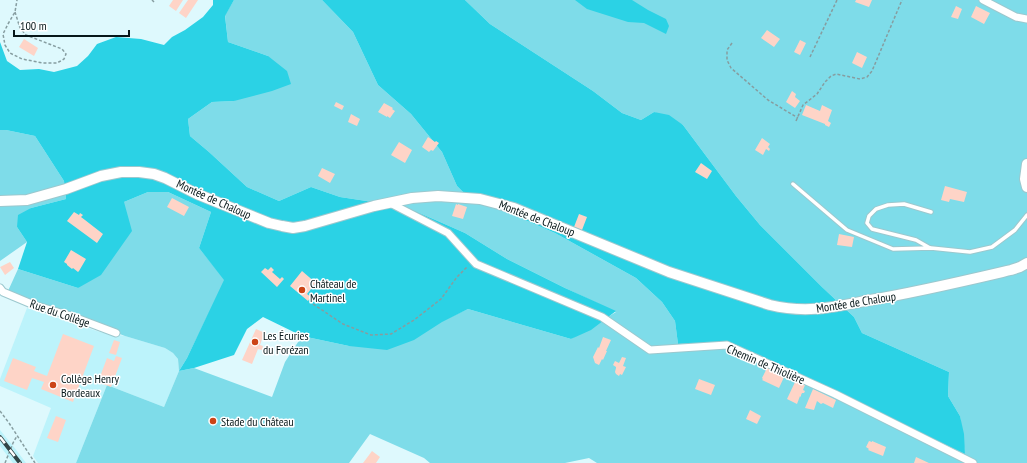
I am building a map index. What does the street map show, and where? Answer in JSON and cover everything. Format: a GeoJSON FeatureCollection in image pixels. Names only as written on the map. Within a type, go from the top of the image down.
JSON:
{"type":"FeatureCollection","features":[{"type":"Feature","properties":{"kind":"main road"},"geometry":{"type":"LineString","coordinates":[[1027,164],[1025,179],[1027,187]]}},
{"type":"Feature","properties":{"kind":"main road","name":"Montée de Chaloup"},"geometry":{"type":"LineString","coordinates":[[0,201],[27,200],[66,189],[102,176],[121,172],[154,174],[204,197],[269,223],[293,228],[305,226],[374,206],[412,198],[438,196],[480,199],[497,202],[540,218],[669,272],[770,305],[797,310],[821,309],[900,295],[1011,270],[1027,263]]}},
{"type":"Feature","properties":{"kind":"street"},"geometry":{"type":"LineString","coordinates":[[983,0],[1016,18],[1027,19]]}},
{"type":"Feature","properties":{"kind":"street","name":"Chemin de Thiolière"},"geometry":{"type":"LineString","coordinates":[[390,203],[448,233],[476,264],[602,317],[650,350],[727,345],[835,394],[973,463]]}},
{"type":"Feature","properties":{"kind":"street","name":"Rue du Collège"},"geometry":{"type":"LineString","coordinates":[[1,291],[34,305],[71,316],[116,333]]}},
{"type":"Feature","properties":{"kind":"lane"},"geometry":{"type":"LineString","coordinates":[[793,184],[847,230],[893,249],[931,248],[970,252],[992,247],[1014,230],[1027,215]]}},
{"type":"Feature","properties":{"kind":"lane"},"geometry":{"type":"LineString","coordinates":[[931,212],[904,204],[888,205],[876,209],[869,216],[867,223],[872,229],[916,240],[931,248]]}},
{"type":"Feature","properties":{"kind":"path"},"geometry":{"type":"LineString","coordinates":[[15,12],[20,28],[26,35],[62,49],[66,54],[64,59],[57,63],[43,63],[22,59],[10,53],[5,45],[3,34],[15,12],[17,0]]}},
{"type":"Feature","properties":{"kind":"path"},"geometry":{"type":"LineString","coordinates":[[810,57],[836,0]]}},
{"type":"Feature","properties":{"kind":"path"},"geometry":{"type":"LineString","coordinates":[[796,121],[803,105],[817,94],[831,76],[836,74],[860,79],[867,77],[872,71],[902,0]]}},
{"type":"Feature","properties":{"kind":"path"},"geometry":{"type":"LineString","coordinates":[[732,43],[727,50],[727,60],[731,68],[768,100],[798,118]]}},
{"type":"Feature","properties":{"kind":"path"},"geometry":{"type":"LineString","coordinates":[[313,304],[343,324],[371,335],[391,334],[414,320],[441,299],[457,277],[473,261]]}},
{"type":"Feature","properties":{"kind":"path"},"geometry":{"type":"LineString","coordinates":[[0,411],[35,463]]}},
{"type":"Feature","properties":{"kind":"path"},"geometry":{"type":"LineString","coordinates":[[5,463],[12,443],[17,436]]}},
{"type":"Feature","properties":{"kind":"shaded area"},"geometry":{"type":"Polygon","coordinates":[[[213,0],[234,0],[225,16],[228,42],[268,56],[287,71],[291,84],[272,91],[234,101],[212,102],[188,119],[190,136],[247,187],[279,201],[311,187],[340,197],[406,207],[465,233],[507,259],[565,288],[616,311],[591,330],[571,339],[468,309],[442,322],[414,340],[387,350],[349,346],[302,336],[263,317],[247,329],[234,355],[194,368],[179,371],[187,358],[224,280],[199,248],[211,212],[168,192],[148,192],[124,202],[132,231],[101,275],[78,288],[18,269],[27,242],[17,227],[18,215],[31,208],[66,199],[64,181],[35,136],[0,130],[0,42],[7,61],[20,70],[39,69],[54,72],[77,66],[88,56],[97,44],[116,37],[141,39],[164,45],[172,37],[203,17],[213,5],[213,0]]]}},
{"type":"Feature","properties":{"kind":"shaded area"},"geometry":{"type":"Polygon","coordinates":[[[234,0],[322,0],[353,32],[378,85],[411,114],[442,152],[457,186],[475,204],[502,210],[555,233],[636,278],[662,302],[675,321],[678,344],[729,342],[965,454],[960,416],[948,396],[949,372],[862,333],[854,317],[760,225],[736,196],[683,125],[654,112],[641,120],[622,113],[593,91],[490,24],[465,0],[1027,0],[1027,463],[597,463],[589,458],[565,463],[430,463],[424,458],[370,434],[349,463],[76,463],[107,385],[164,407],[179,371],[194,368],[272,397],[285,362],[302,336],[349,346],[442,321],[468,309],[571,339],[616,312],[507,259],[465,233],[406,207],[340,197],[311,187],[279,201],[247,187],[190,136],[188,119],[212,102],[234,101],[268,56],[228,42],[225,15],[234,0]]]}},
{"type":"Feature","properties":{"kind":"shaded area"},"geometry":{"type":"Polygon","coordinates":[[[322,0],[465,0],[490,24],[593,91],[622,113],[641,120],[654,112],[669,115],[683,125],[736,196],[760,225],[854,317],[862,333],[949,372],[948,396],[960,416],[964,434],[965,454],[729,342],[678,344],[675,321],[662,302],[636,278],[555,233],[502,210],[475,204],[457,186],[442,152],[411,114],[378,85],[353,32],[322,0]]]}},
{"type":"Feature","properties":{"kind":"shaded area"},"geometry":{"type":"Polygon","coordinates":[[[575,0],[632,0],[666,19],[669,26],[666,34],[644,23],[628,22],[587,9],[575,0]]]}},
{"type":"Feature","properties":{"kind":"shaded area"},"geometry":{"type":"Polygon","coordinates":[[[0,130],[35,136],[64,181],[66,199],[31,208],[17,227],[27,242],[0,261],[0,130]]]}},
{"type":"Feature","properties":{"kind":"shaded area"},"geometry":{"type":"Polygon","coordinates":[[[148,192],[168,192],[211,212],[199,248],[225,280],[187,358],[179,371],[178,359],[173,353],[165,348],[125,336],[8,291],[18,269],[78,288],[124,202],[148,192]]]}},
{"type":"Feature","properties":{"kind":"shaded area","name":"Collège Henry Bordeaux"},"geometry":{"type":"Polygon","coordinates":[[[27,308],[100,332],[125,336],[165,348],[173,353],[178,359],[179,371],[164,407],[107,385],[76,463],[38,463],[33,456],[51,408],[0,386],[0,379],[27,308]]]}},
{"type":"Feature","properties":{"kind":"shaded area"},"geometry":{"type":"Polygon","coordinates":[[[0,430],[26,463],[13,463],[0,446],[0,430]]]}},
{"type":"Feature","properties":{"kind":"building"},"geometry":{"type":"Polygon","coordinates":[[[173,0],[183,0],[176,11],[169,6],[173,0]]]}},
{"type":"Feature","properties":{"kind":"building"},"geometry":{"type":"Polygon","coordinates":[[[188,0],[198,0],[186,18],[179,13],[188,0]]]}},
{"type":"Feature","properties":{"kind":"building"},"geometry":{"type":"Polygon","coordinates":[[[856,0],[872,0],[869,7],[855,2],[856,0]]]}},
{"type":"Feature","properties":{"kind":"building"},"geometry":{"type":"Polygon","coordinates":[[[956,6],[962,9],[958,19],[951,17],[956,6]]]}},
{"type":"Feature","properties":{"kind":"building"},"geometry":{"type":"Polygon","coordinates":[[[976,6],[990,13],[984,24],[971,17],[976,6]]]}},
{"type":"Feature","properties":{"kind":"building"},"geometry":{"type":"Polygon","coordinates":[[[767,30],[780,39],[774,47],[761,38],[767,30]]]}},
{"type":"Feature","properties":{"kind":"building"},"geometry":{"type":"Polygon","coordinates":[[[24,39],[38,48],[34,56],[19,47],[24,39]]]}},
{"type":"Feature","properties":{"kind":"building"},"geometry":{"type":"Polygon","coordinates":[[[800,40],[806,43],[800,55],[794,52],[800,40]]]}},
{"type":"Feature","properties":{"kind":"building"},"geometry":{"type":"Polygon","coordinates":[[[857,52],[867,57],[862,68],[852,63],[857,52]]]}},
{"type":"Feature","properties":{"kind":"building"},"geometry":{"type":"Polygon","coordinates":[[[792,91],[796,94],[795,97],[800,101],[795,108],[786,102],[792,91]]]}},
{"type":"Feature","properties":{"kind":"building"},"geometry":{"type":"Polygon","coordinates":[[[336,102],[344,106],[342,110],[334,106],[336,102]]]}},
{"type":"Feature","properties":{"kind":"building"},"geometry":{"type":"Polygon","coordinates":[[[384,103],[393,108],[392,109],[395,111],[390,118],[378,112],[384,103]]]}},
{"type":"Feature","properties":{"kind":"building"},"geometry":{"type":"Polygon","coordinates":[[[806,105],[820,111],[822,105],[832,110],[828,121],[831,123],[829,127],[802,115],[806,105]]]}},
{"type":"Feature","properties":{"kind":"building"},"geometry":{"type":"Polygon","coordinates":[[[351,114],[360,119],[357,126],[348,122],[351,114]]]}},
{"type":"Feature","properties":{"kind":"building"},"geometry":{"type":"Polygon","coordinates":[[[428,137],[439,143],[433,151],[431,150],[429,152],[422,147],[428,137]]]}},
{"type":"Feature","properties":{"kind":"building"},"geometry":{"type":"Polygon","coordinates":[[[762,138],[770,144],[768,147],[770,149],[769,151],[766,149],[763,155],[755,150],[762,138]]]}},
{"type":"Feature","properties":{"kind":"building"},"geometry":{"type":"Polygon","coordinates":[[[399,142],[412,150],[405,163],[391,155],[399,142]]]}},
{"type":"Feature","properties":{"kind":"building"},"geometry":{"type":"Polygon","coordinates":[[[701,163],[712,171],[707,179],[695,172],[701,163]]]}},
{"type":"Feature","properties":{"kind":"building"},"geometry":{"type":"Polygon","coordinates":[[[322,168],[335,174],[330,183],[318,176],[322,168]]]}},
{"type":"Feature","properties":{"kind":"building"},"geometry":{"type":"Polygon","coordinates":[[[945,186],[967,192],[964,202],[950,199],[949,202],[941,200],[945,186]]]}},
{"type":"Feature","properties":{"kind":"building"},"geometry":{"type":"Polygon","coordinates":[[[172,198],[189,207],[184,216],[167,207],[172,198]]]}},
{"type":"Feature","properties":{"kind":"building"},"geometry":{"type":"Polygon","coordinates":[[[456,204],[467,207],[463,219],[452,216],[456,204]]]}},
{"type":"Feature","properties":{"kind":"building"},"geometry":{"type":"Polygon","coordinates":[[[74,212],[79,215],[80,213],[83,215],[81,217],[103,234],[97,243],[67,221],[74,212]]]}},
{"type":"Feature","properties":{"kind":"building"},"geometry":{"type":"Polygon","coordinates":[[[579,214],[587,217],[582,230],[574,227],[579,214]]]}},
{"type":"Feature","properties":{"kind":"building"},"geometry":{"type":"Polygon","coordinates":[[[839,234],[854,237],[852,247],[837,245],[839,234]]]}},
{"type":"Feature","properties":{"kind":"building"},"geometry":{"type":"Polygon","coordinates":[[[71,250],[86,259],[78,272],[64,262],[71,250]]]}},
{"type":"Feature","properties":{"kind":"building"},"geometry":{"type":"Polygon","coordinates":[[[10,262],[14,268],[5,275],[0,267],[10,262]]]}},
{"type":"Feature","properties":{"kind":"building"},"geometry":{"type":"Polygon","coordinates":[[[271,267],[274,270],[272,272],[280,279],[282,277],[284,279],[277,287],[261,272],[265,268],[268,270],[271,267]]]}},
{"type":"Feature","properties":{"kind":"building","name":"Château de Martinel"},"geometry":{"type":"Polygon","coordinates":[[[302,271],[316,283],[307,294],[311,297],[308,301],[290,286],[302,271]]]}},
{"type":"Feature","properties":{"kind":"building","name":"Les Écuries du Forézan"},"geometry":{"type":"Polygon","coordinates":[[[256,329],[265,333],[264,335],[266,336],[264,341],[262,339],[260,345],[263,346],[262,350],[258,349],[252,364],[242,360],[256,329]]]}},
{"type":"Feature","properties":{"kind":"building"},"geometry":{"type":"Polygon","coordinates":[[[63,334],[94,346],[73,402],[41,389],[44,382],[32,378],[27,390],[4,381],[13,358],[36,367],[34,371],[47,376],[63,334]]]}},
{"type":"Feature","properties":{"kind":"building"},"geometry":{"type":"Polygon","coordinates":[[[603,337],[611,340],[603,360],[602,359],[599,365],[595,363],[593,357],[598,347],[599,348],[603,337]]]}},
{"type":"Feature","properties":{"kind":"building"},"geometry":{"type":"Polygon","coordinates":[[[114,340],[120,342],[116,355],[109,353],[114,340]]]}},
{"type":"Feature","properties":{"kind":"building"},"geometry":{"type":"Polygon","coordinates":[[[116,356],[122,358],[111,387],[98,382],[107,358],[114,361],[116,356]]]}},
{"type":"Feature","properties":{"kind":"building"},"geometry":{"type":"Polygon","coordinates":[[[622,357],[626,358],[623,366],[626,367],[622,375],[620,374],[619,376],[615,372],[616,367],[613,365],[615,361],[619,363],[622,357]]]}},
{"type":"Feature","properties":{"kind":"building"},"geometry":{"type":"Polygon","coordinates":[[[768,366],[785,375],[779,388],[762,380],[768,366]]]}},
{"type":"Feature","properties":{"kind":"building"},"geometry":{"type":"Polygon","coordinates":[[[699,379],[715,385],[711,395],[695,389],[699,379]]]}},
{"type":"Feature","properties":{"kind":"building"},"geometry":{"type":"Polygon","coordinates":[[[796,380],[805,385],[803,390],[805,391],[802,393],[801,397],[800,396],[797,404],[787,399],[796,380]]]}},
{"type":"Feature","properties":{"kind":"building"},"geometry":{"type":"Polygon","coordinates":[[[813,389],[836,400],[833,408],[817,401],[814,410],[805,408],[813,389]]]}},
{"type":"Feature","properties":{"kind":"building"},"geometry":{"type":"Polygon","coordinates":[[[750,410],[761,416],[757,424],[746,419],[750,410]]]}},
{"type":"Feature","properties":{"kind":"building"},"geometry":{"type":"Polygon","coordinates":[[[56,416],[66,420],[58,442],[47,438],[56,416]]]}},
{"type":"Feature","properties":{"kind":"building"},"geometry":{"type":"Polygon","coordinates":[[[869,441],[886,447],[883,456],[868,450],[869,449],[866,447],[869,441]]]}},
{"type":"Feature","properties":{"kind":"building"},"geometry":{"type":"Polygon","coordinates":[[[372,451],[380,457],[376,463],[363,463],[372,451]]]}},
{"type":"Feature","properties":{"kind":"building"},"geometry":{"type":"Polygon","coordinates":[[[916,457],[929,463],[914,463],[916,457]]]}},
{"type":"Feature","properties":{"kind":"railway"},"geometry":{"type":"LineString","coordinates":[[0,437],[20,463]]}},
{"type":"Feature","properties":{"kind":"place","name":"Château de Martinel"},"geometry":{"type":"Point","coordinates":[302,290]}},
{"type":"Feature","properties":{"kind":"place","name":"Les Écuries du Forézan"},"geometry":{"type":"Point","coordinates":[255,342]}},
{"type":"Feature","properties":{"kind":"place","name":"Collège Henry Bordeaux"},"geometry":{"type":"Point","coordinates":[53,385]}},
{"type":"Feature","properties":{"kind":"place","name":"Stade du Château"},"geometry":{"type":"Point","coordinates":[213,421]}}]}
